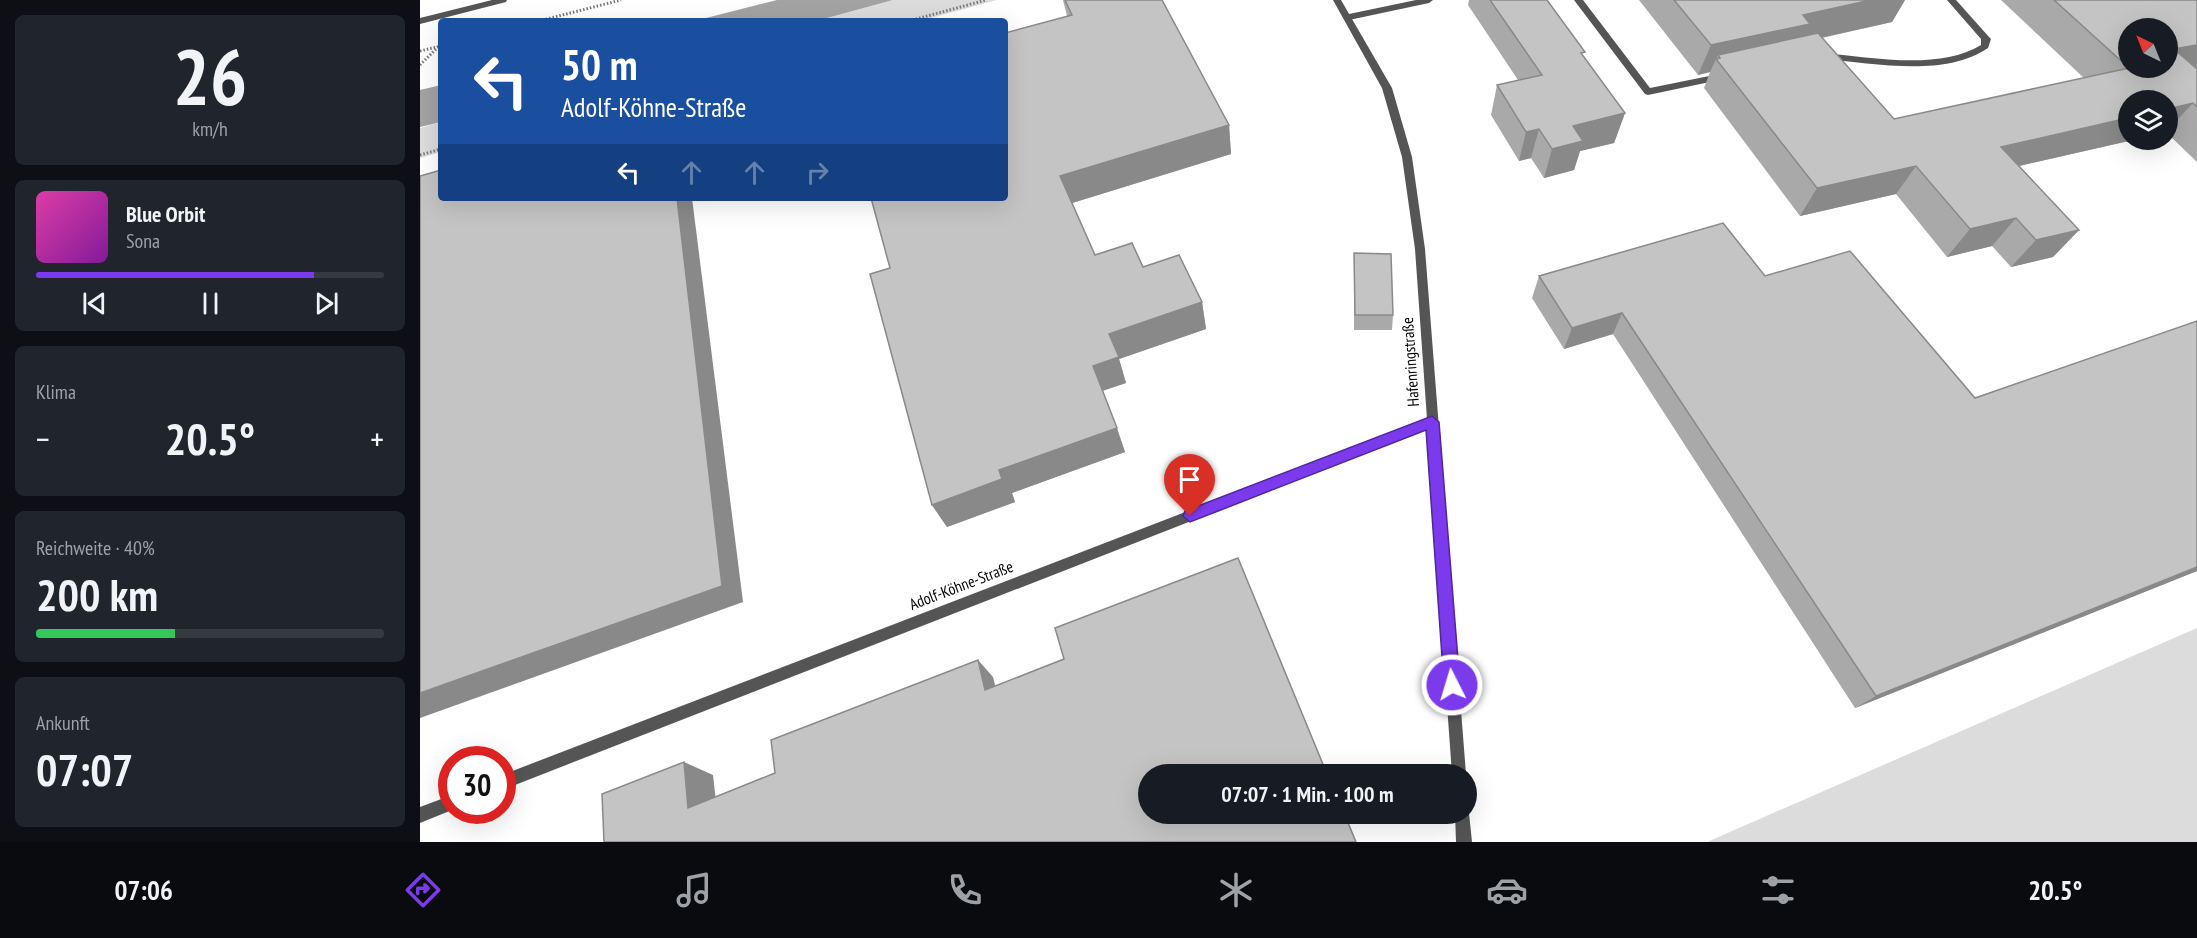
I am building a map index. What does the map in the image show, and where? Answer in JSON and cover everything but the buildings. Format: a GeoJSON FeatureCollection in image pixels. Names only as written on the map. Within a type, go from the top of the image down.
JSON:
{"type":"FeatureCollection","features":[{"type":"Feature","properties":{"kind":"street"},"geometry":{"type":"LineString","coordinates":[[420,21],[503,0]]}},
{"type":"Feature","properties":{"kind":"street","name":"Hafenringstraße"},"geometry":{"type":"LineString","coordinates":[[1337,0],[1349,17],[1387,88],[1407,157],[1420,249],[1458,764]]}},
{"type":"Feature","properties":{"kind":"street"},"geometry":{"type":"LineString","coordinates":[[1349,17],[1429,0]]}},
{"type":"Feature","properties":{"kind":"street"},"geometry":{"type":"LineString","coordinates":[[1578,0],[1648,92],[1737,73]]}},
{"type":"Feature","properties":{"kind":"street"},"geometry":{"type":"LineString","coordinates":[[1814,55],[1933,63],[1980,52],[1985,46],[1986,39],[1951,0]]}},
{"type":"Feature","properties":{"kind":"street","name":"Adolf-Köhne-Straße"},"geometry":{"type":"LineString","coordinates":[[516,778],[1432,422]]}},
{"type":"Feature","properties":{"kind":"street"},"geometry":{"type":"LineString","coordinates":[[420,815],[438,808]]}},
{"type":"Feature","properties":{"kind":"street"},"geometry":{"type":"LineString","coordinates":[[1463,824],[1464,842]]}},
{"type":"Feature","properties":{"kind":"path"},"geometry":{"type":"LineString","coordinates":[[551,18],[621,0]]}},
{"type":"Feature","properties":{"kind":"path"},"geometry":{"type":"LineString","coordinates":[[920,18],[986,0]]}},
{"type":"Feature","properties":{"kind":"path"},"geometry":{"type":"LineString","coordinates":[[420,51],[438,46]]}},
{"type":"Feature","properties":{"kind":"path"},"geometry":{"type":"LineString","coordinates":[[420,65],[438,47]]}},
{"type":"Feature","properties":{"kind":"path"},"geometry":{"type":"LineString","coordinates":[[420,155],[438,150]]}},
{"type":"Feature","properties":{"kind":"shaded area"},"geometry":{"type":"Polygon","coordinates":[[[777,0],[893,0],[827,18],[706,18],[777,0]]]}},
{"type":"Feature","properties":{"kind":"shaded area"},"geometry":{"type":"Polygon","coordinates":[[[893,0],[997,0],[931,18],[827,18],[893,0]]]}},
{"type":"Feature","properties":{"kind":"shaded area"},"geometry":{"type":"Polygon","coordinates":[[[438,86],[438,123],[420,127],[420,90],[438,86]]]}},
{"type":"Feature","properties":{"kind":"shaded area"},"geometry":{"type":"Polygon","coordinates":[[[438,123],[438,153],[420,158],[420,128],[438,123]]]}},
{"type":"Feature","properties":{"kind":"shaded area"},"geometry":{"type":"Polygon","coordinates":[[[2197,628],[2197,842],[1707,842],[2197,628]]]}},
{"type":"Feature","properties":{"kind":"route"},"geometry":{"type":"LineString","coordinates":[[1190,516],[1432,422],[1452,685]]}}]}
